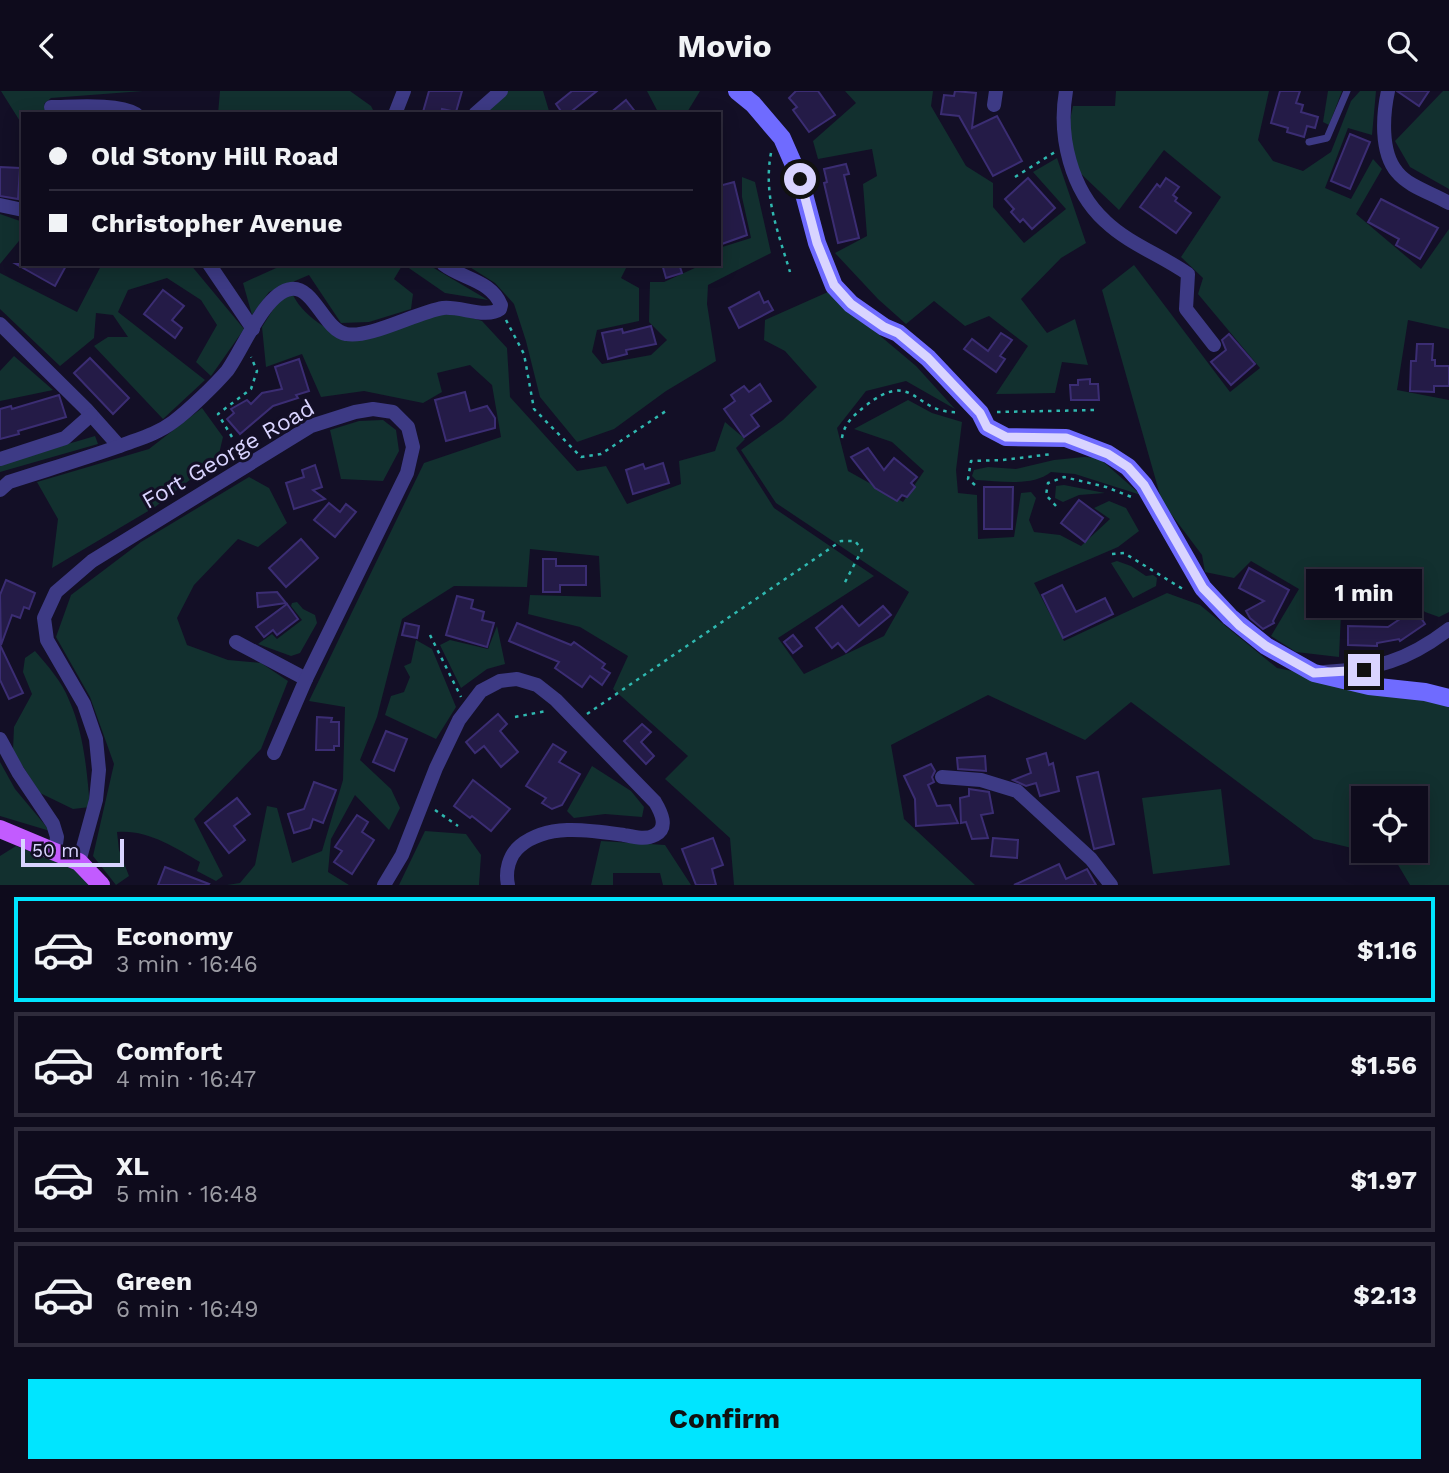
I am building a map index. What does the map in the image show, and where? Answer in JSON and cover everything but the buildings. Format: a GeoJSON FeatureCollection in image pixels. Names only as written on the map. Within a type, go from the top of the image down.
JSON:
{"type":"FeatureCollection","features":[{"type":"Feature","properties":{"kind":"main road"},"geometry":{"type":"LineString","coordinates":[[2,831],[79,863],[101,885]]}},
{"type":"Feature","properties":{"kind":"street"},"geometry":{"type":"LineString","coordinates":[[396,112],[404,91]]}},
{"type":"Feature","properties":{"kind":"street"},"geometry":{"type":"LineString","coordinates":[[477,112],[501,91]]}},
{"type":"Feature","properties":{"kind":"street"},"geometry":{"type":"LineString","coordinates":[[737,91],[753,104],[782,138],[800,179],[817,243],[834,285],[851,304],[884,327],[898,333],[928,358],[978,411],[987,427],[1006,437],[1066,438],[1108,454],[1128,467],[1144,485],[1191,571],[1210,596],[1240,626],[1266,646],[1314,673],[1369,686],[1425,691],[1449,698]]}},
{"type":"Feature","properties":{"kind":"street"},"geometry":{"type":"LineString","coordinates":[[1066,91],[1063,112],[1067,145],[1080,191],[1105,221],[1129,239],[1188,274],[1186,309],[1214,345]]}},
{"type":"Feature","properties":{"kind":"street"},"geometry":{"type":"LineString","coordinates":[[1388,91],[1385,105],[1386,146],[1392,165],[1412,184],[1449,203]]}},
{"type":"Feature","properties":{"kind":"street"},"geometry":{"type":"LineString","coordinates":[[51,107],[93,107],[134,112]]}},
{"type":"Feature","properties":{"kind":"street"},"geometry":{"type":"LineString","coordinates":[[0,205],[21,210]]}},
{"type":"Feature","properties":{"kind":"street"},"geometry":{"type":"LineString","coordinates":[[210,266],[253,329]]}},
{"type":"Feature","properties":{"kind":"street"},"geometry":{"type":"LineString","coordinates":[[0,489],[9,482],[151,435],[173,422],[227,370],[253,329],[281,293],[293,289],[303,291],[334,328],[345,334],[361,334],[444,308],[491,314],[500,309],[501,305],[495,294],[480,282],[447,266]]}},
{"type":"Feature","properties":{"kind":"street"},"geometry":{"type":"LineString","coordinates":[[0,324],[119,446]]}},
{"type":"Feature","properties":{"kind":"street","name":"Fort George Road"},"geometry":{"type":"LineString","coordinates":[[79,863],[96,800],[99,769],[96,739],[84,704],[47,640],[44,618],[56,592],[92,561],[311,426],[355,412],[373,409],[393,412],[408,427],[413,447],[407,473],[306,679],[274,753]]}},
{"type":"Feature","properties":{"kind":"street"},"geometry":{"type":"LineString","coordinates":[[0,459],[65,437],[91,415]]}},
{"type":"Feature","properties":{"kind":"street"},"geometry":{"type":"LineString","coordinates":[[1314,673],[1364,670],[1422,649],[1449,629]]}},
{"type":"Feature","properties":{"kind":"street"},"geometry":{"type":"LineString","coordinates":[[236,642],[306,679]]}},
{"type":"Feature","properties":{"kind":"street"},"geometry":{"type":"LineString","coordinates":[[384,885],[401,855],[459,720],[481,691],[500,681],[517,680],[537,685],[562,707],[655,802],[662,814],[663,825],[653,837],[642,838],[600,831],[555,830],[531,837],[512,852],[506,876],[508,885]]}},
{"type":"Feature","properties":{"kind":"street"},"geometry":{"type":"LineString","coordinates":[[0,739],[18,772],[53,824],[57,837],[55,851]]}},
{"type":"Feature","properties":{"kind":"street"},"geometry":{"type":"LineString","coordinates":[[942,777],[981,780],[1017,791],[1091,859],[1111,885]]}},
{"type":"Feature","properties":{"kind":"lane"},"geometry":{"type":"LineString","coordinates":[[1308,142],[1327,138],[1347,91]]}},
{"type":"Feature","properties":{"kind":"path"},"geometry":{"type":"LineString","coordinates":[[776,129],[767,174],[771,212],[790,272]]}},
{"type":"Feature","properties":{"kind":"path"},"geometry":{"type":"LineString","coordinates":[[1015,177],[1067,145]]}},
{"type":"Feature","properties":{"kind":"path"},"geometry":{"type":"LineString","coordinates":[[500,309],[524,354],[534,409],[581,457],[601,454],[669,409]]}},
{"type":"Feature","properties":{"kind":"path"},"geometry":{"type":"LineString","coordinates":[[232,437],[218,414],[251,389],[257,371],[245,342]]}},
{"type":"Feature","properties":{"kind":"path"},"geometry":{"type":"LineString","coordinates":[[842,438],[843,430],[852,417],[877,397],[898,389],[909,392],[942,412],[1096,410]]}},
{"type":"Feature","properties":{"kind":"path"},"geometry":{"type":"LineString","coordinates":[[975,485],[968,479],[971,461],[1003,460],[1063,452]]}},
{"type":"Feature","properties":{"kind":"path"},"geometry":{"type":"LineString","coordinates":[[1056,506],[1046,495],[1048,483],[1064,477],[1106,487],[1156,507]]}},
{"type":"Feature","properties":{"kind":"path"},"geometry":{"type":"LineString","coordinates":[[576,721],[841,541],[855,541],[862,550],[844,584]]}},
{"type":"Feature","properties":{"kind":"path"},"geometry":{"type":"LineString","coordinates":[[1112,554],[1124,553],[1185,590],[1210,596]]}},
{"type":"Feature","properties":{"kind":"path"},"geometry":{"type":"LineString","coordinates":[[430,635],[468,709]]}},
{"type":"Feature","properties":{"kind":"path"},"geometry":{"type":"LineString","coordinates":[[515,717],[562,707]]}},
{"type":"Feature","properties":{"kind":"path"},"geometry":{"type":"LineString","coordinates":[[423,801],[458,826]]}},
{"type":"Feature","properties":{"kind":"green space"},"geometry":{"type":"Polygon","coordinates":[[[1,91],[143,91],[51,98],[44,104],[51,112],[21,112],[21,123],[1,91]]]}},
{"type":"Feature","properties":{"kind":"green space"},"geometry":{"type":"Polygon","coordinates":[[[220,91],[350,91],[371,106],[374,112],[218,112],[220,91]]]}},
{"type":"Feature","properties":{"kind":"green space"},"geometry":{"type":"Polygon","coordinates":[[[508,91],[543,91],[551,112],[485,112],[508,91]]]}},
{"type":"Feature","properties":{"kind":"green space"},"geometry":{"type":"Polygon","coordinates":[[[647,91],[700,91],[687,112],[658,112],[647,91]]]}},
{"type":"Feature","properties":{"kind":"green space"},"geometry":{"type":"Polygon","coordinates":[[[845,91],[933,91],[931,106],[966,166],[993,183],[993,207],[1024,243],[1066,209],[1033,172],[1057,158],[1086,243],[1061,258],[1021,299],[1047,333],[1075,319],[1088,365],[1062,362],[1055,393],[996,394],[1028,346],[989,316],[965,326],[934,301],[906,324],[878,299],[835,253],[867,236],[863,184],[877,176],[872,149],[818,159],[813,141],[856,103],[845,91]]]}},
{"type":"Feature","properties":{"kind":"green space"},"geometry":{"type":"Polygon","coordinates":[[[1116,91],[1269,91],[1258,140],[1273,161],[1303,171],[1331,152],[1351,101],[1360,91],[1376,91],[1372,135],[1348,128],[1325,188],[1351,199],[1373,159],[1382,169],[1356,214],[1421,269],[1449,229],[1449,329],[1408,320],[1397,390],[1449,400],[1449,612],[1439,617],[1425,612],[1413,599],[1415,609],[1386,614],[1341,613],[1339,657],[1296,652],[1271,636],[1299,589],[1251,561],[1234,578],[1205,572],[1202,555],[1162,502],[1102,290],[1134,265],[1230,392],[1260,368],[1198,294],[1203,278],[1181,257],[1221,197],[1164,150],[1119,210],[1077,170],[1068,129],[1073,106],[1115,106],[1116,91]]]}},
{"type":"Feature","properties":{"kind":"green space"},"geometry":{"type":"Polygon","coordinates":[[[1328,91],[1342,91],[1329,125],[1323,122],[1328,91]]]}},
{"type":"Feature","properties":{"kind":"green space"},"geometry":{"type":"Polygon","coordinates":[[[1443,91],[1449,91],[1449,189],[1410,167],[1395,141],[1443,91]]]}},
{"type":"Feature","properties":{"kind":"green space"},"geometry":{"type":"Polygon","coordinates":[[[742,177],[755,182],[771,253],[708,285],[707,304],[716,361],[666,391],[614,429],[577,442],[540,397],[514,304],[495,283],[468,266],[627,266],[621,278],[639,288],[639,321],[597,330],[592,352],[602,364],[651,355],[667,340],[649,322],[650,282],[664,282],[697,266],[721,266],[721,247],[751,238],[742,197],[742,177]]]}},
{"type":"Feature","properties":{"kind":"green space"},"geometry":{"type":"Polygon","coordinates":[[[0,214],[21,221],[21,238],[0,264],[0,214]]]}},
{"type":"Feature","properties":{"kind":"green space"},"geometry":{"type":"Polygon","coordinates":[[[101,266],[192,266],[244,329],[211,376],[196,362],[217,325],[201,300],[167,278],[128,290],[118,312],[205,380],[163,419],[94,346],[108,337],[128,337],[113,315],[96,313],[94,338],[60,366],[0,309],[0,273],[77,312],[101,266]]]}},
{"type":"Feature","properties":{"kind":"green space"},"geometry":{"type":"Polygon","coordinates":[[[281,266],[402,266],[394,279],[413,294],[411,309],[369,322],[341,323],[309,275],[269,292],[252,315],[243,283],[281,266]]]}},
{"type":"Feature","properties":{"kind":"green space"},"geometry":{"type":"Polygon","coordinates":[[[406,266],[430,266],[488,300],[445,293],[406,266]]]}},
{"type":"Feature","properties":{"kind":"green space"},"geometry":{"type":"Polygon","coordinates":[[[828,292],[916,366],[955,409],[906,381],[866,391],[837,428],[848,471],[903,502],[924,471],[892,442],[854,429],[908,400],[932,413],[962,422],[956,470],[958,493],[977,495],[978,539],[1014,537],[1021,493],[1031,492],[1036,498],[1029,520],[1034,532],[1060,535],[1081,546],[1110,519],[1094,508],[1109,501],[1126,508],[1139,531],[1118,547],[1034,583],[1064,641],[1167,593],[1200,605],[1277,668],[1449,702],[1449,885],[1410,885],[1397,863],[1428,863],[1428,786],[1351,786],[1351,848],[1314,839],[1131,702],[1085,740],[988,695],[891,745],[904,819],[975,885],[734,885],[730,838],[665,779],[688,756],[613,689],[628,656],[580,627],[528,614],[530,595],[601,597],[599,556],[530,549],[527,587],[454,586],[402,619],[377,717],[360,760],[391,789],[400,808],[389,830],[355,795],[331,839],[328,872],[349,885],[227,885],[240,883],[255,865],[267,806],[277,808],[292,863],[322,851],[343,780],[345,707],[309,701],[424,463],[501,437],[492,385],[470,365],[437,373],[442,392],[423,403],[364,391],[321,397],[302,354],[266,367],[262,327],[279,300],[292,293],[308,314],[345,339],[430,316],[455,313],[482,321],[507,348],[510,397],[577,471],[606,466],[627,504],[681,484],[679,461],[715,451],[725,422],[745,439],[736,448],[774,508],[874,576],[778,638],[804,674],[884,636],[909,592],[776,503],[741,450],[783,420],[817,387],[785,351],[764,340],[765,320],[828,292]]]}},
{"type":"Feature","properties":{"kind":"green space"},"geometry":{"type":"Polygon","coordinates":[[[14,356],[53,390],[0,401],[0,371],[14,356]]]}},
{"type":"Feature","properties":{"kind":"green space"},"geometry":{"type":"Polygon","coordinates":[[[202,408],[223,437],[218,458],[155,507],[52,568],[58,519],[37,482],[149,449],[202,408]]]}},
{"type":"Feature","properties":{"kind":"green space"},"geometry":{"type":"Polygon","coordinates":[[[383,420],[396,430],[399,451],[383,481],[341,479],[330,430],[359,421],[383,420]]]}},
{"type":"Feature","properties":{"kind":"green space"},"geometry":{"type":"Polygon","coordinates":[[[95,436],[98,444],[0,472],[0,464],[95,436]]]}},
{"type":"Feature","properties":{"kind":"green space"},"geometry":{"type":"Polygon","coordinates":[[[1099,458],[1141,495],[1075,474],[1051,472],[1035,480],[1016,482],[976,480],[972,476],[974,470],[988,467],[1016,469],[1054,460],[1099,458]]]}},
{"type":"Feature","properties":{"kind":"green space"},"geometry":{"type":"Polygon","coordinates":[[[249,477],[269,488],[287,523],[258,547],[238,539],[194,585],[177,618],[187,645],[228,660],[261,663],[288,681],[261,749],[194,819],[223,876],[216,881],[197,871],[200,862],[160,840],[139,833],[117,832],[119,850],[129,876],[116,885],[93,856],[114,764],[90,697],[56,637],[71,595],[141,542],[249,477]]]}},
{"type":"Feature","properties":{"kind":"green space"},"geometry":{"type":"Polygon","coordinates":[[[1064,485],[1105,493],[1079,495],[1063,502],[1055,498],[1056,486],[1064,485]]]}},
{"type":"Feature","properties":{"kind":"green space"},"geometry":{"type":"Polygon","coordinates":[[[1117,561],[1146,576],[1153,575],[1157,578],[1156,586],[1133,598],[1111,563],[1117,561]]]}},
{"type":"Feature","properties":{"kind":"green space"},"geometry":{"type":"Polygon","coordinates":[[[297,602],[303,609],[315,615],[317,623],[300,653],[291,656],[258,644],[272,634],[277,639],[302,620],[291,606],[297,602]]]}},
{"type":"Feature","properties":{"kind":"green space"},"geometry":{"type":"Polygon","coordinates":[[[497,626],[505,664],[487,669],[461,688],[440,645],[450,640],[488,649],[497,626]]]}},
{"type":"Feature","properties":{"kind":"green space"},"geometry":{"type":"Polygon","coordinates":[[[416,640],[432,649],[456,707],[436,739],[385,715],[391,696],[404,692],[410,677],[404,666],[411,663],[416,640]]]}},
{"type":"Feature","properties":{"kind":"green space"},"geometry":{"type":"Polygon","coordinates":[[[35,651],[59,681],[74,713],[84,753],[90,807],[73,809],[40,793],[13,751],[14,727],[32,694],[23,672],[25,658],[35,651]]]}},
{"type":"Feature","properties":{"kind":"green space"},"geometry":{"type":"Polygon","coordinates":[[[0,762],[15,789],[50,831],[0,816],[0,762]]]}},
{"type":"Feature","properties":{"kind":"green space"},"geometry":{"type":"Polygon","coordinates":[[[592,766],[631,791],[644,807],[642,817],[605,814],[574,818],[567,811],[592,766]]]}},
{"type":"Feature","properties":{"kind":"green space"},"geometry":{"type":"Polygon","coordinates":[[[1221,789],[1230,865],[1153,874],[1142,798],[1221,789]]]}},
{"type":"Feature","properties":{"kind":"green space"},"geometry":{"type":"Polygon","coordinates":[[[425,831],[466,834],[481,855],[479,885],[399,885],[425,831]]]}},
{"type":"Feature","properties":{"kind":"green space"},"geometry":{"type":"Polygon","coordinates":[[[601,841],[665,845],[691,885],[663,885],[660,873],[613,873],[613,885],[591,885],[601,841]]]}},
{"type":"Feature","properties":{"kind":"green space"},"geometry":{"type":"Polygon","coordinates":[[[16,846],[74,868],[94,885],[0,885],[0,856],[16,846]]]}},
{"type":"Feature","properties":{"kind":"route"},"geometry":{"type":"LineString","coordinates":[[800,179],[817,243],[834,285],[851,304],[884,327],[898,333],[928,358],[980,413],[987,427],[1006,437],[1066,438],[1108,454],[1128,467],[1144,485],[1191,571],[1214,601],[1240,626],[1266,646],[1314,673],[1364,670]]}}]}
